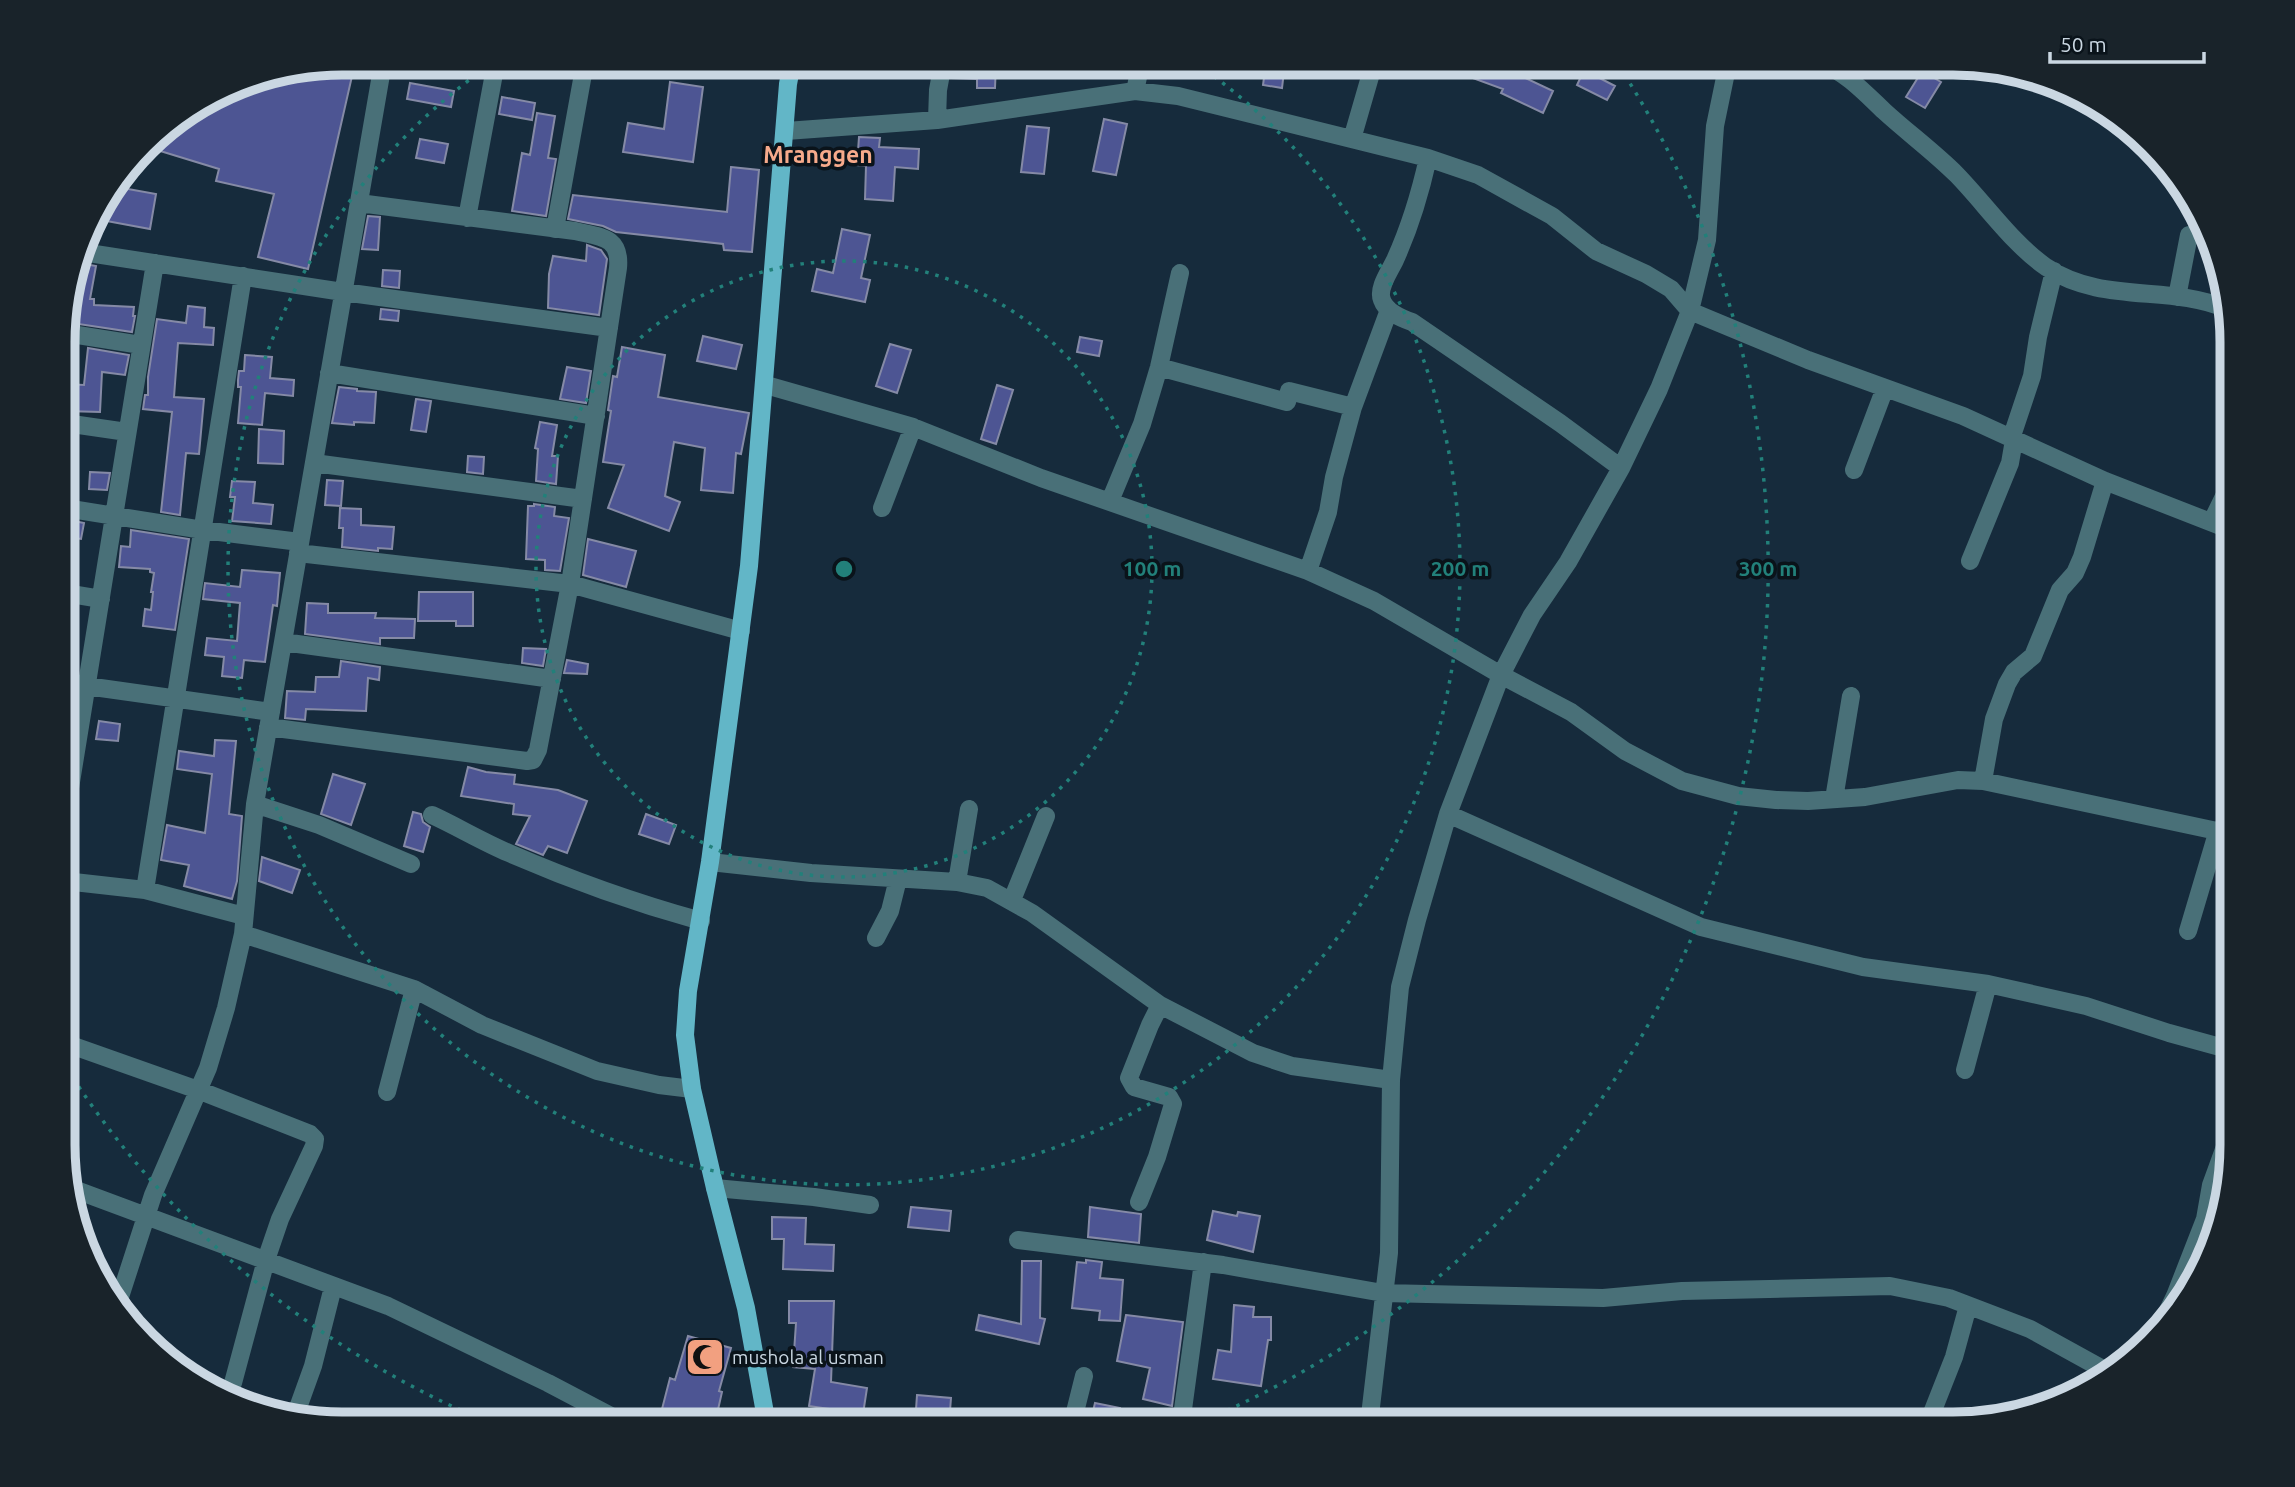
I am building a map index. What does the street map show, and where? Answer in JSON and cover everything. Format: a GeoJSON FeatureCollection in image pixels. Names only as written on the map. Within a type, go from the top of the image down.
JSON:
{"type":"FeatureCollection","features":[{"type":"Feature","properties":{"kind":"main road"},"geometry":{"type":"LineString","coordinates":[[764,1412],[746,1308],[692,1088],[685,1035],[688,991],[710,862],[749,566],[791,75]]}},
{"type":"Feature","properties":{"kind":"street"},"geometry":{"type":"LineString","coordinates":[[121,1294],[153,1195],[212,1056],[243,925],[255,804],[381,75]]}},
{"type":"Feature","properties":{"kind":"street"},"geometry":{"type":"LineString","coordinates":[[467,218],[494,75]]}},
{"type":"Feature","properties":{"kind":"street"},"geometry":{"type":"LineString","coordinates":[[555,229],[583,75]]}},
{"type":"Feature","properties":{"kind":"street"},"geometry":{"type":"LineString","coordinates":[[937,120],[941,75]]}},
{"type":"Feature","properties":{"kind":"street"},"geometry":{"type":"LineString","coordinates":[[1135,91],[1138,75]]}},
{"type":"Feature","properties":{"kind":"street"},"geometry":{"type":"LineString","coordinates":[[1352,139],[1371,75]]}},
{"type":"Feature","properties":{"kind":"street"},"geometry":{"type":"LineString","coordinates":[[1370,1412],[1389,1253],[1391,1080],[1400,987],[1417,920],[1448,814],[1501,675],[1532,615],[1568,562],[1621,468],[1659,389],[1689,311],[1707,240],[1715,126],[1726,75]]}},
{"type":"Feature","properties":{"kind":"street"},"geometry":{"type":"LineString","coordinates":[[1842,75],[1955,173],[2043,265],[2087,285],[2109,291],[2177,297],[2217,305]]}},
{"type":"Feature","properties":{"kind":"street"},"geometry":{"type":"LineString","coordinates":[[786,131],[937,120],[1135,91],[1178,96],[1428,158],[1478,175],[1552,216],[1596,251],[1671,289],[1689,311],[1808,360],[1963,416],[2105,481],[2220,525]]}},
{"type":"Feature","properties":{"kind":"street"},"geometry":{"type":"LineString","coordinates":[[1428,158],[1417,205],[1405,239],[1381,291],[1382,301],[1390,310],[1412,322],[1560,423],[1621,468]]}},
{"type":"Feature","properties":{"kind":"street"},"geometry":{"type":"LineString","coordinates":[[75,684],[515,760],[533,760],[538,750],[570,584],[620,254],[610,241],[597,236],[359,203]]}},
{"type":"Feature","properties":{"kind":"street"},"geometry":{"type":"LineString","coordinates":[[2177,297],[2189,234]]}},
{"type":"Feature","properties":{"kind":"street"},"geometry":{"type":"LineString","coordinates":[[91,252],[343,292],[610,328]]}},
{"type":"Feature","properties":{"kind":"street"},"geometry":{"type":"LineString","coordinates":[[75,759],[155,263]]}},
{"type":"Feature","properties":{"kind":"street"},"geometry":{"type":"LineString","coordinates":[[1970,561],[2010,463],[2012,440],[2032,376],[2038,337],[2054,271]]}},
{"type":"Feature","properties":{"kind":"street"},"geometry":{"type":"LineString","coordinates":[[1110,501],[1142,424],[1159,367],[1180,273]]}},
{"type":"Feature","properties":{"kind":"street"},"geometry":{"type":"LineString","coordinates":[[145,890],[243,276]]}},
{"type":"Feature","properties":{"kind":"street"},"geometry":{"type":"LineString","coordinates":[[1308,571],[1328,512],[1334,477],[1353,407],[1390,310]]}},
{"type":"Feature","properties":{"kind":"street"},"geometry":{"type":"LineString","coordinates":[[75,335],[141,345]]}},
{"type":"Feature","properties":{"kind":"street"},"geometry":{"type":"LineString","coordinates":[[1159,367],[1287,402],[1289,391],[1353,407]]}},
{"type":"Feature","properties":{"kind":"street"},"geometry":{"type":"LineString","coordinates":[[329,373],[596,416]]}},
{"type":"Feature","properties":{"kind":"street"},"geometry":{"type":"LineString","coordinates":[[766,385],[913,427],[1041,478],[1308,571],[1374,601],[1501,675],[1571,712],[1625,751],[1682,781],[1738,796],[1776,800],[1834,799],[1905,791],[1958,780],[1983,781],[2220,831]]}},
{"type":"Feature","properties":{"kind":"street"},"geometry":{"type":"LineString","coordinates":[[1854,470],[1885,388]]}},
{"type":"Feature","properties":{"kind":"street"},"geometry":{"type":"LineString","coordinates":[[75,424],[127,432]]}},
{"type":"Feature","properties":{"kind":"street"},"geometry":{"type":"LineString","coordinates":[[882,508],[913,427]]}},
{"type":"Feature","properties":{"kind":"street"},"geometry":{"type":"LineString","coordinates":[[314,463],[583,499]]}},
{"type":"Feature","properties":{"kind":"street"},"geometry":{"type":"LineString","coordinates":[[1983,781],[1994,719],[2007,684],[2014,672],[2033,656],[2060,590],[2075,573],[2105,481]]}},
{"type":"Feature","properties":{"kind":"street"},"geometry":{"type":"LineString","coordinates":[[2212,521],[2220,505]]}},
{"type":"Feature","properties":{"kind":"street"},"geometry":{"type":"LineString","coordinates":[[75,510],[299,548],[570,584],[741,631]]}},
{"type":"Feature","properties":{"kind":"street"},"geometry":{"type":"LineString","coordinates":[[75,594],[101,598]]}},
{"type":"Feature","properties":{"kind":"street"},"geometry":{"type":"LineString","coordinates":[[282,642],[552,679]]}},
{"type":"Feature","properties":{"kind":"street"},"geometry":{"type":"LineString","coordinates":[[1834,799],[1852,696]]}},
{"type":"Feature","properties":{"kind":"street"},"geometry":{"type":"LineString","coordinates":[[255,804],[319,825],[411,864]]}},
{"type":"Feature","properties":{"kind":"street"},"geometry":{"type":"LineString","coordinates":[[957,882],[969,809]]}},
{"type":"Feature","properties":{"kind":"street"},"geometry":{"type":"LineString","coordinates":[[1448,814],[1701,927],[1863,967],[1988,984],[2086,1006],[2220,1047]]}},
{"type":"Feature","properties":{"kind":"street"},"geometry":{"type":"LineString","coordinates":[[432,815],[542,867],[606,891],[701,921]]}},
{"type":"Feature","properties":{"kind":"street"},"geometry":{"type":"LineString","coordinates":[[1012,900],[1046,817]]}},
{"type":"Feature","properties":{"kind":"street"},"geometry":{"type":"LineString","coordinates":[[2188,931],[2220,845]]}},
{"type":"Feature","properties":{"kind":"street"},"geometry":{"type":"LineString","coordinates":[[710,862],[811,873],[957,882],[987,888],[1012,900],[1160,1006],[1253,1053],[1292,1066],[1391,1080]]}},
{"type":"Feature","properties":{"kind":"street"},"geometry":{"type":"LineString","coordinates":[[876,938],[890,911],[898,879]]}},
{"type":"Feature","properties":{"kind":"street"},"geometry":{"type":"LineString","coordinates":[[75,882],[145,890],[414,989],[482,1025],[597,1071],[659,1086],[692,1088]]}},
{"type":"Feature","properties":{"kind":"street"},"geometry":{"type":"LineString","coordinates":[[1965,1070],[1988,984]]}},
{"type":"Feature","properties":{"kind":"street"},"geometry":{"type":"LineString","coordinates":[[387,1092],[414,989]]}},
{"type":"Feature","properties":{"kind":"street"},"geometry":{"type":"LineString","coordinates":[[1139,1202],[1157,1157],[1173,1104],[1169,1097],[1134,1087],[1129,1078],[1160,1006]]}},
{"type":"Feature","properties":{"kind":"street"},"geometry":{"type":"LineString","coordinates":[[75,1047],[198,1090],[310,1134],[314,1139],[314,1146],[266,1260],[233,1383]]}},
{"type":"Feature","properties":{"kind":"street"},"geometry":{"type":"LineString","coordinates":[[2178,1287],[2205,1219],[2211,1185],[2219,1163]]}},
{"type":"Feature","properties":{"kind":"street"},"geometry":{"type":"LineString","coordinates":[[715,1188],[870,1205]]}},
{"type":"Feature","properties":{"kind":"street"},"geometry":{"type":"LineString","coordinates":[[79,1192],[388,1307],[603,1412]]}},
{"type":"Feature","properties":{"kind":"street"},"geometry":{"type":"LineString","coordinates":[[1018,1240],[1203,1262],[1383,1293],[1603,1298],[1682,1292],[1889,1286],[1949,1298],[2030,1329],[2100,1368]]}},
{"type":"Feature","properties":{"kind":"street"},"geometry":{"type":"LineString","coordinates":[[1183,1412],[1203,1262]]}},
{"type":"Feature","properties":{"kind":"street"},"geometry":{"type":"LineString","coordinates":[[299,1408],[313,1366],[333,1287]]}},
{"type":"Feature","properties":{"kind":"street"},"geometry":{"type":"LineString","coordinates":[[1932,1412],[1954,1357],[1968,1306]]}},
{"type":"Feature","properties":{"kind":"street"},"geometry":{"type":"LineString","coordinates":[[1075,1412],[1084,1376]]}},
{"type":"Feature","properties":{"kind":"building"},"geometry":{"type":"Polygon","coordinates":[[[352,75],[308,269],[258,257],[274,194],[216,181],[219,169],[158,150],[194,120],[257,89],[290,80],[352,75]]]}},
{"type":"Feature","properties":{"kind":"building"},"geometry":{"type":"Polygon","coordinates":[[[952,75],[996,75],[995,88],[977,88],[977,79],[952,78],[952,75]]]}},
{"type":"Feature","properties":{"kind":"building"},"geometry":{"type":"Polygon","coordinates":[[[1264,75],[1284,75],[1282,88],[1263,85],[1264,75]]]}},
{"type":"Feature","properties":{"kind":"building"},"geometry":{"type":"Polygon","coordinates":[[[1464,75],[1519,75],[1553,91],[1543,113],[1501,93],[1503,89],[1464,75]]]}},
{"type":"Feature","properties":{"kind":"building"},"geometry":{"type":"Polygon","coordinates":[[[1582,75],[1594,75],[1615,86],[1607,100],[1577,85],[1582,75]]]}},
{"type":"Feature","properties":{"kind":"building"},"geometry":{"type":"Polygon","coordinates":[[[1920,75],[1929,75],[1941,82],[1925,108],[1906,97],[1920,75]]]}},
{"type":"Feature","properties":{"kind":"building"},"geometry":{"type":"Polygon","coordinates":[[[670,82],[703,87],[693,162],[623,152],[628,123],[664,129],[670,82]]]}},
{"type":"Feature","properties":{"kind":"building"},"geometry":{"type":"Polygon","coordinates":[[[410,83],[454,91],[451,107],[407,99],[410,83]]]}},
{"type":"Feature","properties":{"kind":"building"},"geometry":{"type":"Polygon","coordinates":[[[502,97],[535,103],[532,120],[499,114],[502,97]]]}},
{"type":"Feature","properties":{"kind":"building"},"geometry":{"type":"Polygon","coordinates":[[[537,113],[555,116],[548,158],[556,159],[546,216],[512,211],[522,153],[530,155],[537,113]]]}},
{"type":"Feature","properties":{"kind":"building"},"geometry":{"type":"Polygon","coordinates":[[[1104,119],[1127,124],[1116,175],[1093,171],[1104,119]]]}},
{"type":"Feature","properties":{"kind":"building"},"geometry":{"type":"Polygon","coordinates":[[[1027,126],[1049,128],[1044,174],[1021,172],[1027,126]]]}},
{"type":"Feature","properties":{"kind":"building"},"geometry":{"type":"Polygon","coordinates":[[[859,137],[880,138],[879,147],[919,149],[918,169],[895,167],[893,201],[865,199],[866,166],[857,165],[859,137]]]}},
{"type":"Feature","properties":{"kind":"building"},"geometry":{"type":"Polygon","coordinates":[[[420,139],[448,144],[444,163],[416,158],[420,139]]]}},
{"type":"Feature","properties":{"kind":"building"},"geometry":{"type":"Polygon","coordinates":[[[731,167],[759,170],[752,252],[724,250],[723,244],[616,232],[603,226],[568,219],[573,195],[727,212],[731,167]]]}},
{"type":"Feature","properties":{"kind":"building"},"geometry":{"type":"Polygon","coordinates":[[[124,188],[156,194],[150,229],[105,221],[124,188]]]}},
{"type":"Feature","properties":{"kind":"building"},"geometry":{"type":"Polygon","coordinates":[[[368,216],[380,217],[378,250],[362,249],[368,216]]]}},
{"type":"Feature","properties":{"kind":"building"},"geometry":{"type":"Polygon","coordinates":[[[842,229],[870,235],[861,278],[870,280],[865,302],[812,291],[817,269],[833,273],[842,229]]]}},
{"type":"Feature","properties":{"kind":"building"},"geometry":{"type":"Polygon","coordinates":[[[587,245],[601,250],[607,259],[599,315],[548,308],[549,274],[553,256],[586,261],[587,245]]]}},
{"type":"Feature","properties":{"kind":"building"},"geometry":{"type":"Polygon","coordinates":[[[87,264],[96,266],[90,299],[94,299],[94,305],[134,307],[132,332],[76,324],[80,290],[87,264]]]}},
{"type":"Feature","properties":{"kind":"building"},"geometry":{"type":"Polygon","coordinates":[[[383,270],[400,271],[399,288],[382,286],[383,270]]]}},
{"type":"Feature","properties":{"kind":"building"},"geometry":{"type":"Polygon","coordinates":[[[188,306],[205,308],[204,327],[214,328],[213,345],[178,343],[174,397],[204,399],[199,454],[186,453],[180,515],[161,512],[172,412],[143,409],[145,395],[148,395],[148,377],[157,319],[186,323],[188,306]]]}},
{"type":"Feature","properties":{"kind":"building"},"geometry":{"type":"Polygon","coordinates":[[[381,309],[399,311],[398,321],[380,319],[381,309]]]}},
{"type":"Feature","properties":{"kind":"building"},"geometry":{"type":"Polygon","coordinates":[[[703,336],[742,345],[736,369],[697,361],[703,336]]]}},
{"type":"Feature","properties":{"kind":"building"},"geometry":{"type":"Polygon","coordinates":[[[1080,337],[1102,341],[1099,356],[1077,352],[1080,337]]]}},
{"type":"Feature","properties":{"kind":"building"},"geometry":{"type":"Polygon","coordinates":[[[890,344],[911,350],[897,393],[876,386],[890,344]]]}},
{"type":"Feature","properties":{"kind":"building"},"geometry":{"type":"Polygon","coordinates":[[[622,347],[665,355],[658,397],[749,413],[741,454],[736,453],[733,493],[701,490],[705,448],[674,442],[665,496],[680,502],[669,531],[608,508],[624,465],[603,462],[613,376],[617,377],[622,347]]]}},
{"type":"Feature","properties":{"kind":"building"},"geometry":{"type":"Polygon","coordinates":[[[88,348],[129,355],[125,375],[102,372],[100,412],[75,411],[75,385],[84,385],[88,348]]]}},
{"type":"Feature","properties":{"kind":"building"},"geometry":{"type":"Polygon","coordinates":[[[245,355],[272,357],[270,378],[294,380],[293,396],[265,393],[262,425],[238,423],[241,387],[238,387],[238,380],[239,371],[244,371],[245,355]]]}},
{"type":"Feature","properties":{"kind":"building"},"geometry":{"type":"Polygon","coordinates":[[[567,367],[591,371],[586,403],[560,399],[567,367]]]}},
{"type":"Feature","properties":{"kind":"building"},"geometry":{"type":"Polygon","coordinates":[[[997,385],[1013,390],[996,444],[981,439],[997,385]]]}},
{"type":"Feature","properties":{"kind":"building"},"geometry":{"type":"Polygon","coordinates":[[[339,387],[376,392],[374,423],[332,423],[339,387]]]}},
{"type":"Feature","properties":{"kind":"building"},"geometry":{"type":"Polygon","coordinates":[[[416,399],[431,401],[426,432],[411,430],[416,399]]]}},
{"type":"Feature","properties":{"kind":"building"},"geometry":{"type":"Polygon","coordinates":[[[540,422],[557,425],[552,456],[558,456],[556,484],[536,481],[538,449],[535,448],[540,422]]]}},
{"type":"Feature","properties":{"kind":"building"},"geometry":{"type":"Polygon","coordinates":[[[259,429],[284,431],[283,464],[258,463],[259,429]]]}},
{"type":"Feature","properties":{"kind":"building"},"geometry":{"type":"Polygon","coordinates":[[[468,456],[484,457],[483,474],[467,472],[468,456]]]}},
{"type":"Feature","properties":{"kind":"building"},"geometry":{"type":"Polygon","coordinates":[[[90,472],[110,473],[107,490],[89,489],[90,472]]]}},
{"type":"Feature","properties":{"kind":"building"},"geometry":{"type":"Polygon","coordinates":[[[327,480],[343,481],[341,506],[325,505],[327,480]]]}},
{"type":"Feature","properties":{"kind":"building"},"geometry":{"type":"Polygon","coordinates":[[[232,481],[255,482],[253,503],[273,505],[271,524],[232,521],[235,497],[230,497],[232,481]]]}},
{"type":"Feature","properties":{"kind":"building"},"geometry":{"type":"Polygon","coordinates":[[[534,504],[555,507],[554,516],[569,518],[560,571],[545,570],[545,560],[526,559],[528,506],[534,504]]]}},
{"type":"Feature","properties":{"kind":"building"},"geometry":{"type":"Polygon","coordinates":[[[340,508],[361,509],[361,525],[394,527],[392,549],[378,548],[378,551],[342,547],[340,508]]]}},
{"type":"Feature","properties":{"kind":"building"},"geometry":{"type":"Polygon","coordinates":[[[75,521],[84,523],[81,539],[75,538],[75,521]]]}},
{"type":"Feature","properties":{"kind":"building"},"geometry":{"type":"Polygon","coordinates":[[[131,530],[189,539],[175,630],[143,626],[145,609],[151,610],[154,573],[150,572],[150,569],[119,567],[121,546],[130,547],[131,530]]]}},
{"type":"Feature","properties":{"kind":"building"},"geometry":{"type":"Polygon","coordinates":[[[588,539],[636,551],[626,587],[583,575],[588,539]]]}},
{"type":"Feature","properties":{"kind":"building"},"geometry":{"type":"Polygon","coordinates":[[[242,570],[280,573],[277,606],[273,605],[265,662],[244,660],[242,678],[222,676],[224,657],[205,655],[207,638],[237,641],[240,603],[203,599],[205,583],[240,587],[242,570]]]}},
{"type":"Feature","properties":{"kind":"building"},"geometry":{"type":"Polygon","coordinates":[[[419,592],[473,592],[473,626],[456,626],[456,621],[418,621],[419,592]]]}},
{"type":"Feature","properties":{"kind":"building"},"geometry":{"type":"Polygon","coordinates":[[[307,603],[328,604],[328,613],[376,613],[375,618],[415,619],[414,638],[380,638],[380,644],[305,634],[307,603]]]}},
{"type":"Feature","properties":{"kind":"building"},"geometry":{"type":"Polygon","coordinates":[[[523,648],[546,649],[543,666],[522,663],[523,648]]]}},
{"type":"Feature","properties":{"kind":"building"},"geometry":{"type":"Polygon","coordinates":[[[567,660],[588,664],[587,674],[564,673],[567,660]]]}},
{"type":"Feature","properties":{"kind":"building"},"geometry":{"type":"Polygon","coordinates":[[[341,661],[380,667],[379,680],[368,678],[366,711],[306,709],[305,720],[285,718],[287,691],[315,692],[316,677],[339,677],[341,661]]]}},
{"type":"Feature","properties":{"kind":"building"},"geometry":{"type":"Polygon","coordinates":[[[99,721],[120,724],[118,741],[96,739],[99,721]]]}},
{"type":"Feature","properties":{"kind":"building"},"geometry":{"type":"Polygon","coordinates":[[[215,740],[236,741],[229,814],[242,816],[237,881],[232,899],[184,886],[189,865],[161,860],[167,825],[205,833],[212,774],[177,769],[179,751],[214,756],[215,740]]]}},
{"type":"Feature","properties":{"kind":"building"},"geometry":{"type":"Polygon","coordinates":[[[468,767],[515,775],[514,784],[558,790],[587,801],[567,853],[548,846],[543,855],[516,844],[530,816],[513,814],[514,804],[461,796],[468,767]]]}},
{"type":"Feature","properties":{"kind":"building"},"geometry":{"type":"Polygon","coordinates":[[[333,774],[365,784],[351,825],[321,814],[333,774]]]}},
{"type":"Feature","properties":{"kind":"building"},"geometry":{"type":"Polygon","coordinates":[[[413,812],[421,814],[423,822],[430,827],[423,852],[404,846],[413,812]]]}},
{"type":"Feature","properties":{"kind":"building"},"geometry":{"type":"Polygon","coordinates":[[[646,814],[676,825],[669,844],[639,834],[646,814]]]}},
{"type":"Feature","properties":{"kind":"building"},"geometry":{"type":"Polygon","coordinates":[[[262,857],[300,870],[292,893],[259,881],[262,857]]]}},
{"type":"Feature","properties":{"kind":"building"},"geometry":{"type":"Polygon","coordinates":[[[911,1207],[951,1211],[949,1231],[908,1227],[911,1207]]]}},
{"type":"Feature","properties":{"kind":"building"},"geometry":{"type":"Polygon","coordinates":[[[1090,1207],[1141,1214],[1139,1243],[1088,1237],[1090,1207]]]}},
{"type":"Feature","properties":{"kind":"building"},"geometry":{"type":"Polygon","coordinates":[[[1213,1211],[1237,1216],[1238,1212],[1260,1216],[1253,1252],[1207,1240],[1213,1211]]]}},
{"type":"Feature","properties":{"kind":"building"},"geometry":{"type":"Polygon","coordinates":[[[772,1217],[806,1218],[805,1244],[834,1245],[833,1271],[783,1269],[784,1239],[772,1239],[772,1217]]]}},
{"type":"Feature","properties":{"kind":"building"},"geometry":{"type":"Polygon","coordinates":[[[1086,1260],[1102,1262],[1100,1278],[1123,1280],[1120,1321],[1099,1320],[1100,1311],[1072,1308],[1077,1262],[1086,1263],[1086,1260]]]}},
{"type":"Feature","properties":{"kind":"building"},"geometry":{"type":"Polygon","coordinates":[[[1022,1261],[1041,1261],[1040,1318],[1045,1319],[1039,1344],[976,1330],[979,1315],[1021,1324],[1022,1261]]]}},
{"type":"Feature","properties":{"kind":"building"},"geometry":{"type":"Polygon","coordinates":[[[789,1301],[834,1301],[831,1382],[867,1388],[863,1412],[809,1406],[815,1369],[793,1367],[796,1323],[789,1323],[789,1301]]]}},
{"type":"Feature","properties":{"kind":"building"},"geometry":{"type":"Polygon","coordinates":[[[1234,1305],[1254,1307],[1253,1317],[1271,1317],[1271,1340],[1268,1340],[1261,1386],[1213,1379],[1218,1350],[1231,1352],[1234,1305]]]}},
{"type":"Feature","properties":{"kind":"building"},"geometry":{"type":"Polygon","coordinates":[[[1126,1315],[1183,1322],[1172,1406],[1143,1399],[1150,1368],[1117,1361],[1126,1315]]]}},
{"type":"Feature","properties":{"kind":"building"},"geometry":{"type":"Polygon","coordinates":[[[688,1336],[731,1348],[719,1391],[722,1392],[717,1412],[673,1412],[662,1409],[670,1378],[675,1380],[688,1336]]]}},
{"type":"Feature","properties":{"kind":"building"},"geometry":{"type":"Polygon","coordinates":[[[917,1395],[951,1398],[950,1412],[916,1412],[917,1395]]]}},
{"type":"Feature","properties":{"kind":"building"},"geometry":{"type":"Polygon","coordinates":[[[1095,1403],[1120,1408],[1119,1412],[1093,1412],[1095,1403]]]}},
{"type":"Feature","properties":{"kind":"place","name":"mushola al usman"},"geometry":{"type":"Point","coordinates":[705,1357]}},
{"type":"Feature","properties":{"kind":"district","name":"Mranggen"},"geometry":{"type":"Point","coordinates":[818,155]}}]}
